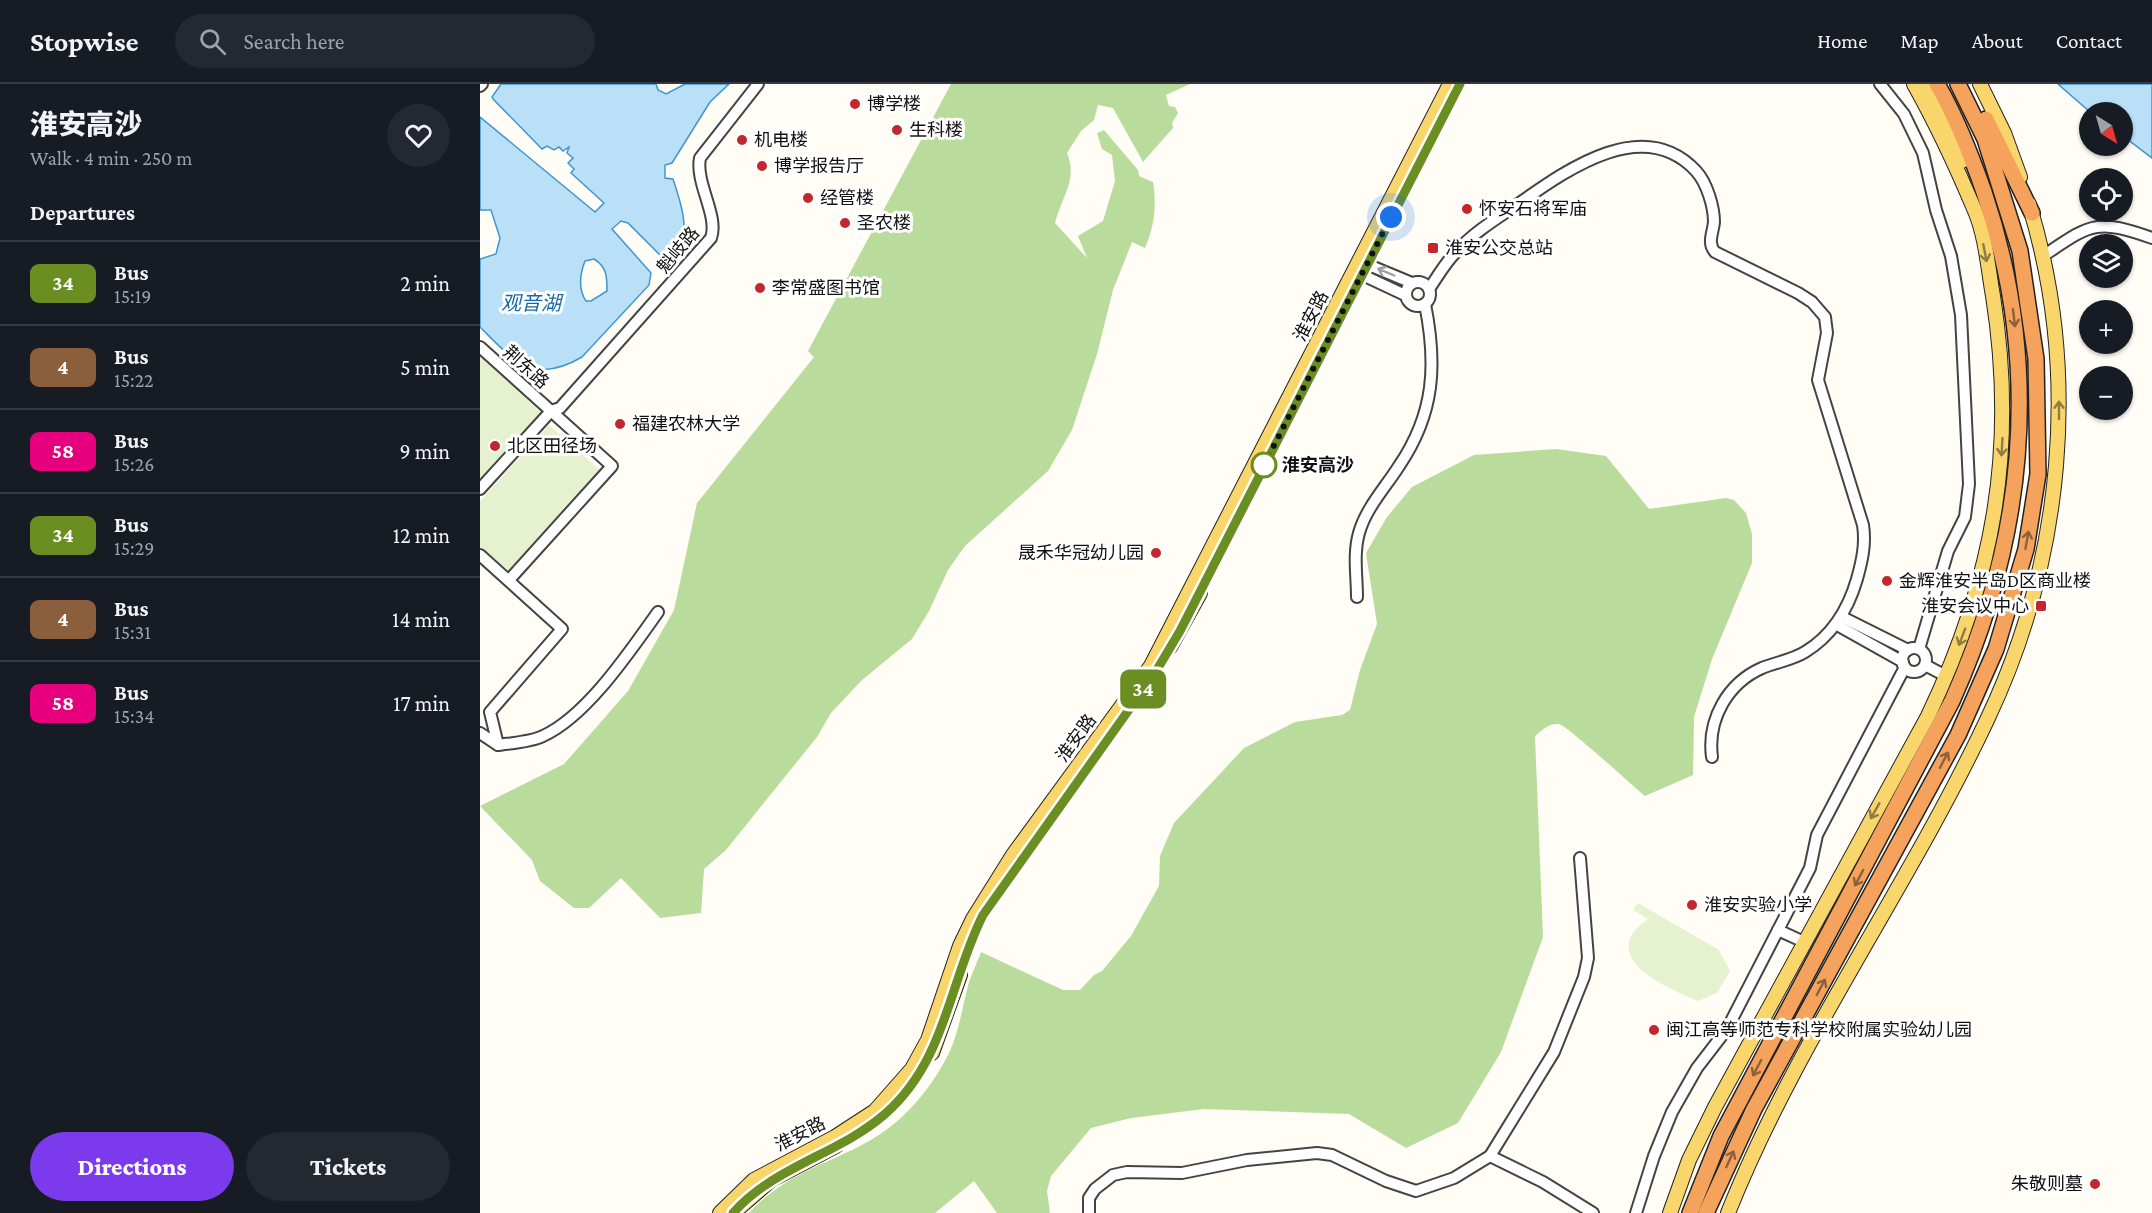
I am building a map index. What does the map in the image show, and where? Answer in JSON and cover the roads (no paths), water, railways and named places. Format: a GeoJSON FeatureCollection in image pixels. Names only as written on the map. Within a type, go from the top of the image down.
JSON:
{"type":"FeatureCollection","features":[{"type":"Feature","properties":{"kind":"highway"},"geometry":{"type":"LineString","coordinates":[[1690,1213],[1721,1136],[1952,701],[1979,639],[2005,544],[2015,490],[2019,424],[2018,352],[2012,300],[1994,222],[1973,160],[1936,84]]}},
{"type":"Feature","properties":{"kind":"highway"},"geometry":{"type":"LineString","coordinates":[[1706,1213],[1754,1110],[1958,735],[1996,649],[2026,549],[2038,474],[2036,370],[2020,251],[1985,139],[1958,84]]}},
{"type":"Feature","properties":{"kind":"highway"},"geometry":{"type":"LineString","coordinates":[[1965,84],[1988,122],[2032,213]]}},
{"type":"Feature","properties":{"kind":"main road","name":"淮安路"},"geometry":{"type":"LineString","coordinates":[[733,1213],[771,1180],[840,1144],[877,1121],[897,1103],[921,1071],[943,1028],[968,948],[983,915],[1155,673],[1180,631],[1450,84]]}},
{"type":"Feature","properties":{"kind":"main road","name":"淮安路"},"geometry":{"type":"LineString","coordinates":[[720,1213],[754,1180],[835,1137],[874,1112],[912,1069],[927,1040],[960,946],[973,919],[1013,855],[1151,666],[1360,268],[1460,84]]}},
{"type":"Feature","properties":{"kind":"main road"},"geometry":{"type":"LineString","coordinates":[[1914,84],[1976,212]]}},
{"type":"Feature","properties":{"kind":"main road"},"geometry":{"type":"LineString","coordinates":[[1670,1213],[1706,1125],[1950,678],[1981,580],[1994,517],[2002,450],[2000,348],[1988,265],[1961,157],[1926,84]]}},
{"type":"Feature","properties":{"kind":"main road"},"geometry":{"type":"LineString","coordinates":[[1728,1213],[1780,1099],[1951,791],[1996,699],[2036,584],[2054,488],[2059,420],[2054,314],[2032,213],[2011,151],[1980,84]]}},
{"type":"Feature","properties":{"kind":"main road"},"geometry":{"type":"LineString","coordinates":[[1982,693],[1996,699]]}},
{"type":"Feature","properties":{"kind":"street","name":"魁岐路"},"geometry":{"type":"LineString","coordinates":[[480,489],[551,411],[560,408],[711,238],[713,228],[699,170],[700,158],[758,84]]}},
{"type":"Feature","properties":{"kind":"street"},"geometry":{"type":"LineString","coordinates":[[1636,1213],[1654,1156],[1672,1112],[1698,1068],[1727,1029],[1810,868],[1817,835],[1904,665],[1903,656],[1914,650],[1943,566],[1961,528],[1967,505],[1969,484],[1960,315],[1951,256],[1936,210],[1923,153],[1904,114],[1880,84]]}},
{"type":"Feature","properties":{"kind":"street"},"geometry":{"type":"LineString","coordinates":[[1360,268],[1405,295],[1413,306],[1425,304],[1430,297],[1429,289],[1451,257],[1468,240],[1550,182],[1587,160],[1621,149],[1644,148],[1673,153],[1702,179],[1713,211],[1710,245],[1713,250],[1798,293],[1812,302],[1825,317],[1827,333],[1818,380],[1864,533],[1858,575],[1840,621],[1805,652],[1750,674],[1731,690],[1714,722],[1712,757]]}},
{"type":"Feature","properties":{"kind":"street"},"geometry":{"type":"LineString","coordinates":[[2043,256],[2081,231],[2095,226],[2115,226],[2152,238]]}},
{"type":"Feature","properties":{"kind":"street"},"geometry":{"type":"LineString","coordinates":[[1360,268],[1412,283],[1420,282],[1429,289]]}},
{"type":"Feature","properties":{"kind":"street"},"geometry":{"type":"LineString","coordinates":[[1405,295],[1412,283]]}},
{"type":"Feature","properties":{"kind":"street"},"geometry":{"type":"LineString","coordinates":[[1357,597],[1356,554],[1359,532],[1370,508],[1404,459],[1424,414],[1431,390],[1434,356],[1425,304]]}},
{"type":"Feature","properties":{"kind":"street","name":"荆东路"},"geometry":{"type":"LineString","coordinates":[[480,347],[612,466],[509,580]]}},
{"type":"Feature","properties":{"kind":"street"},"geometry":{"type":"LineString","coordinates":[[480,555],[562,629],[490,712],[498,745]]}},
{"type":"Feature","properties":{"kind":"street"},"geometry":{"type":"LineString","coordinates":[[480,733],[498,745],[541,737],[559,727],[577,712],[626,656],[658,612]]}},
{"type":"Feature","properties":{"kind":"street"},"geometry":{"type":"LineString","coordinates":[[1840,621],[1914,650],[1926,658],[1925,665],[1916,672],[1840,621]]}},
{"type":"Feature","properties":{"kind":"street"},"geometry":{"type":"LineString","coordinates":[[1925,665],[1950,678]]}},
{"type":"Feature","properties":{"kind":"street"},"geometry":{"type":"LineString","coordinates":[[1089,1213],[1089,1198],[1095,1189],[1113,1175],[1127,1172],[1182,1173],[1247,1160],[1317,1153],[1332,1155],[1386,1181],[1416,1191],[1454,1179],[1490,1156],[1554,1052],[1584,977],[1588,958],[1580,858]]}},
{"type":"Feature","properties":{"kind":"street"},"geometry":{"type":"LineString","coordinates":[[1778,930],[1804,942]]}},
{"type":"Feature","properties":{"kind":"street"},"geometry":{"type":"LineString","coordinates":[[1490,1156],[1533,1176],[1593,1213]]}},
{"type":"Feature","properties":{"kind":"water","name":"观音湖"},"geometry":{"type":"Polygon","coordinates":[[[501,84],[656,84],[658,90],[666,94],[685,84],[729,84],[710,102],[672,163],[665,165],[665,178],[673,179],[684,221],[682,240],[672,261],[667,262],[628,223],[621,221],[612,229],[651,273],[649,285],[582,357],[550,369],[537,369],[514,359],[480,327],[480,259],[496,254],[500,238],[491,210],[480,210],[480,117],[595,212],[604,203],[571,173],[574,169],[568,163],[573,158],[567,153],[569,147],[563,151],[559,147],[554,150],[547,146],[542,149],[492,97],[501,84]],[[594,259],[585,261],[581,276],[583,296],[586,301],[591,301],[607,291],[607,281],[602,265],[594,259]]]}},
{"type":"Feature","properties":{"kind":"water"},"geometry":{"type":"Polygon","coordinates":[[[2058,84],[2152,84],[2152,158],[2133,144],[2133,102],[2079,102],[2058,84]]]}},
{"type":"Feature","properties":{"kind":"place","name":"博学楼"},"geometry":{"type":"Point","coordinates":[855,104]}},
{"type":"Feature","properties":{"kind":"place","name":"生科楼"},"geometry":{"type":"Point","coordinates":[897,130]}},
{"type":"Feature","properties":{"kind":"place","name":"机电楼"},"geometry":{"type":"Point","coordinates":[742,140]}},
{"type":"Feature","properties":{"kind":"place","name":"博学报告厅"},"geometry":{"type":"Point","coordinates":[762,166]}},
{"type":"Feature","properties":{"kind":"place","name":"经管楼"},"geometry":{"type":"Point","coordinates":[808,198]}},
{"type":"Feature","properties":{"kind":"place","name":"怀安石将军庙"},"geometry":{"type":"Point","coordinates":[1467,209]}},
{"type":"Feature","properties":{"kind":"place","name":"圣农楼"},"geometry":{"type":"Point","coordinates":[845,223]}},
{"type":"Feature","properties":{"kind":"place","name":"淮安公交总站"},"geometry":{"type":"Point","coordinates":[1433,248]}},
{"type":"Feature","properties":{"kind":"place","name":"李常盛图书馆"},"geometry":{"type":"Point","coordinates":[760,288]}},
{"type":"Feature","properties":{"kind":"place","name":"福建农林大学"},"geometry":{"type":"Point","coordinates":[620,424]}},
{"type":"Feature","properties":{"kind":"place","name":"北区田径场"},"geometry":{"type":"Point","coordinates":[495,446]}},
{"type":"Feature","properties":{"kind":"place","name":"淮安高沙"},"geometry":{"type":"Point","coordinates":[1264,465]}},
{"type":"Feature","properties":{"kind":"place","name":"晟禾华冠幼儿园"},"geometry":{"type":"Point","coordinates":[1156,553]}},
{"type":"Feature","properties":{"kind":"place","name":"金辉淮安半岛D区商业楼"},"geometry":{"type":"Point","coordinates":[1887,581]}},
{"type":"Feature","properties":{"kind":"place","name":"淮安会议中心"},"geometry":{"type":"Point","coordinates":[2041,606]}},
{"type":"Feature","properties":{"kind":"place","name":"淮安实验小学"},"geometry":{"type":"Point","coordinates":[1692,905]}},
{"type":"Feature","properties":{"kind":"place","name":"闽江高等师范专科学校附属实验幼儿园"},"geometry":{"type":"Point","coordinates":[1654,1030]}},
{"type":"Feature","properties":{"kind":"place","name":"朱敬则墓"},"geometry":{"type":"Point","coordinates":[2095,1184]}}]}
